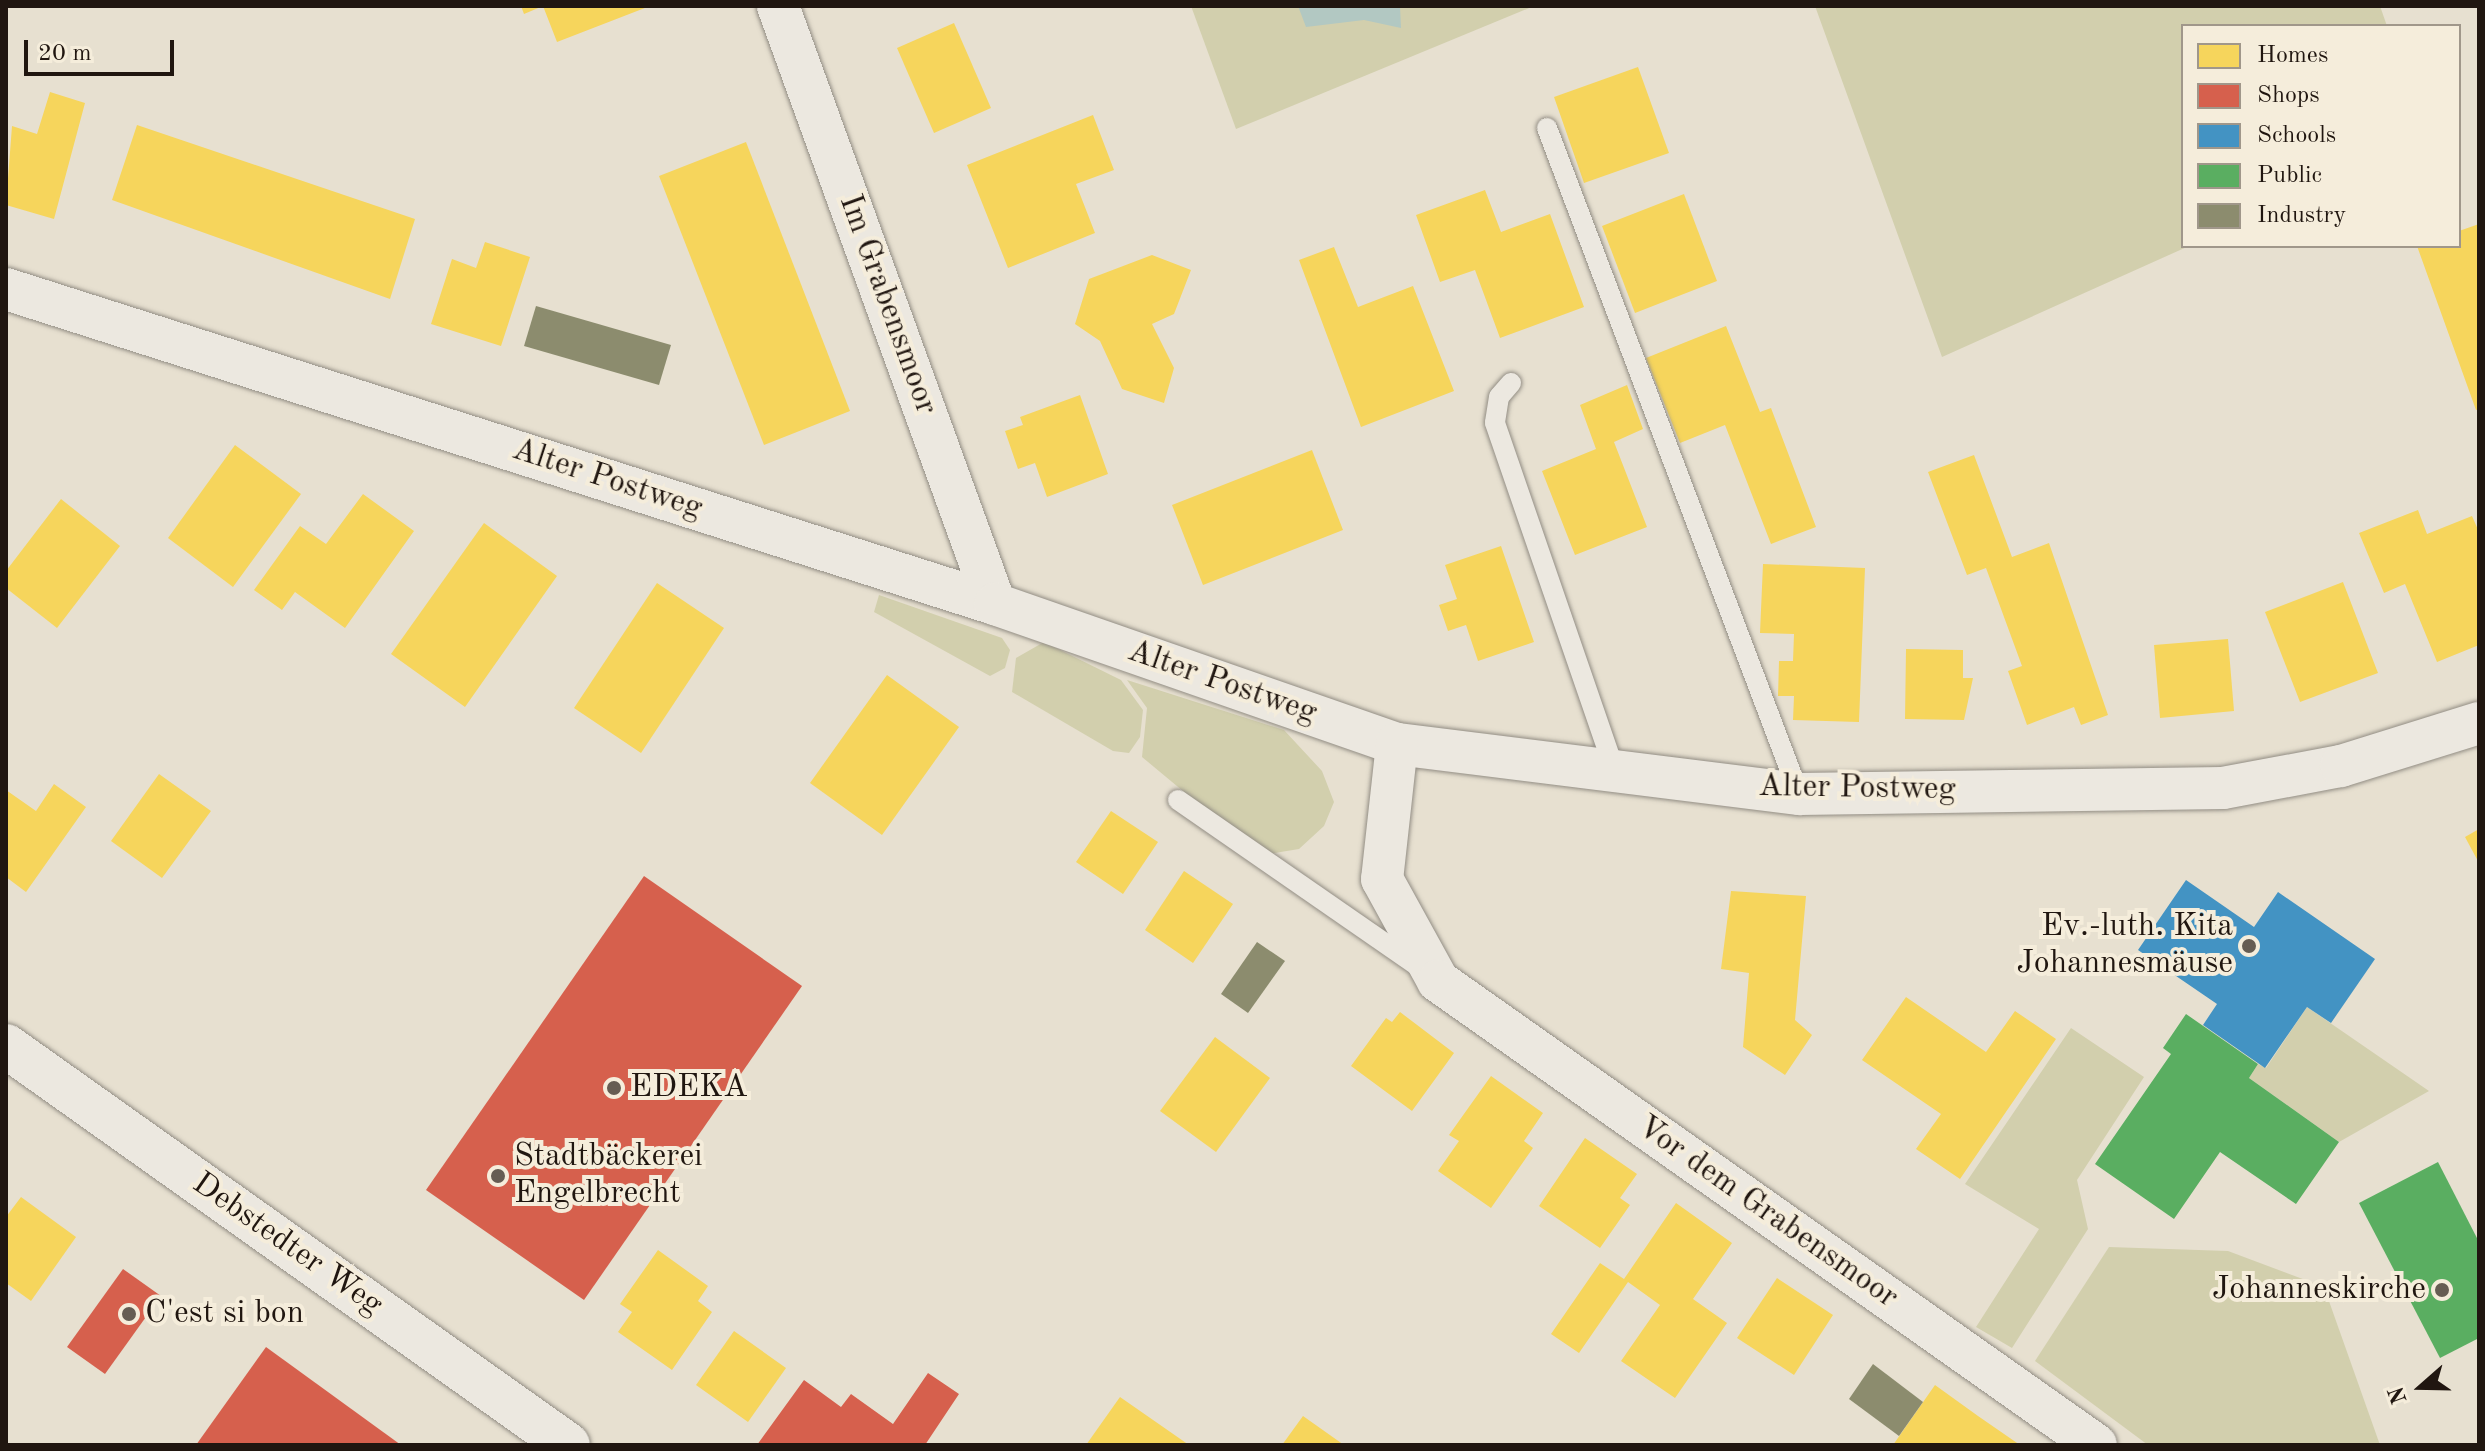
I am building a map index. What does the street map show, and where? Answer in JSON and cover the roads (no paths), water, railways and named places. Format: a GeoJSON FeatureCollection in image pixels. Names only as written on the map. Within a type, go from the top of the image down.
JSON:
{"type":"FeatureCollection","features":[{"type":"Feature","properties":{"kind":"street","name":"Im Grabensmoor"},"geometry":{"type":"LineString","coordinates":[[778,6],[995,604]]}},
{"type":"Feature","properties":{"kind":"street","name":"Alter Postweg"},"geometry":{"type":"LineString","coordinates":[[6,289],[995,604],[1397,744],[1799,794],[2223,788],[2341,766],[2479,723]]}},
{"type":"Feature","properties":{"kind":"street","name":"Vor dem Grabensmoor"},"geometry":{"type":"LineString","coordinates":[[1397,744],[1382,879],[1438,981],[2096,1445]]}},
{"type":"Feature","properties":{"kind":"street","name":"Debstedter Weg"},"geometry":{"type":"LineString","coordinates":[[6,1046],[568,1445]]}},
{"type":"Feature","properties":{"kind":"lane"},"geometry":{"type":"LineString","coordinates":[[1547,128],[1799,794]]}},
{"type":"Feature","properties":{"kind":"lane"},"geometry":{"type":"LineString","coordinates":[[1511,383],[1499,397],[1495,423],[1614,769]]}},
{"type":"Feature","properties":{"kind":"lane","name":"Vor dem Grabensmoor"},"geometry":{"type":"LineString","coordinates":[[1178,800],[1438,981]]}},
{"type":"Feature","properties":{"kind":"water"},"geometry":{"type":"Polygon","coordinates":[[[1298,6],[1400,6],[1401,28],[1364,20],[1306,27],[1298,6]]]}},
{"type":"Feature","properties":{"kind":"place","name":"Ev.-luth. Kita Johannesmäuse"},"geometry":{"type":"Point","coordinates":[2249,946]}},
{"type":"Feature","properties":{"kind":"place","name":"EDEKA"},"geometry":{"type":"Point","coordinates":[614,1088]}},
{"type":"Feature","properties":{"kind":"place","name":"Stadtbäckerei Engelbrecht"},"geometry":{"type":"Point","coordinates":[498,1176]}},
{"type":"Feature","properties":{"kind":"place","name":"Johanneskirche"},"geometry":{"type":"Point","coordinates":[2442,1290]}},
{"type":"Feature","properties":{"kind":"place","name":"C'est si bon"},"geometry":{"type":"Point","coordinates":[129,1314]}}]}
